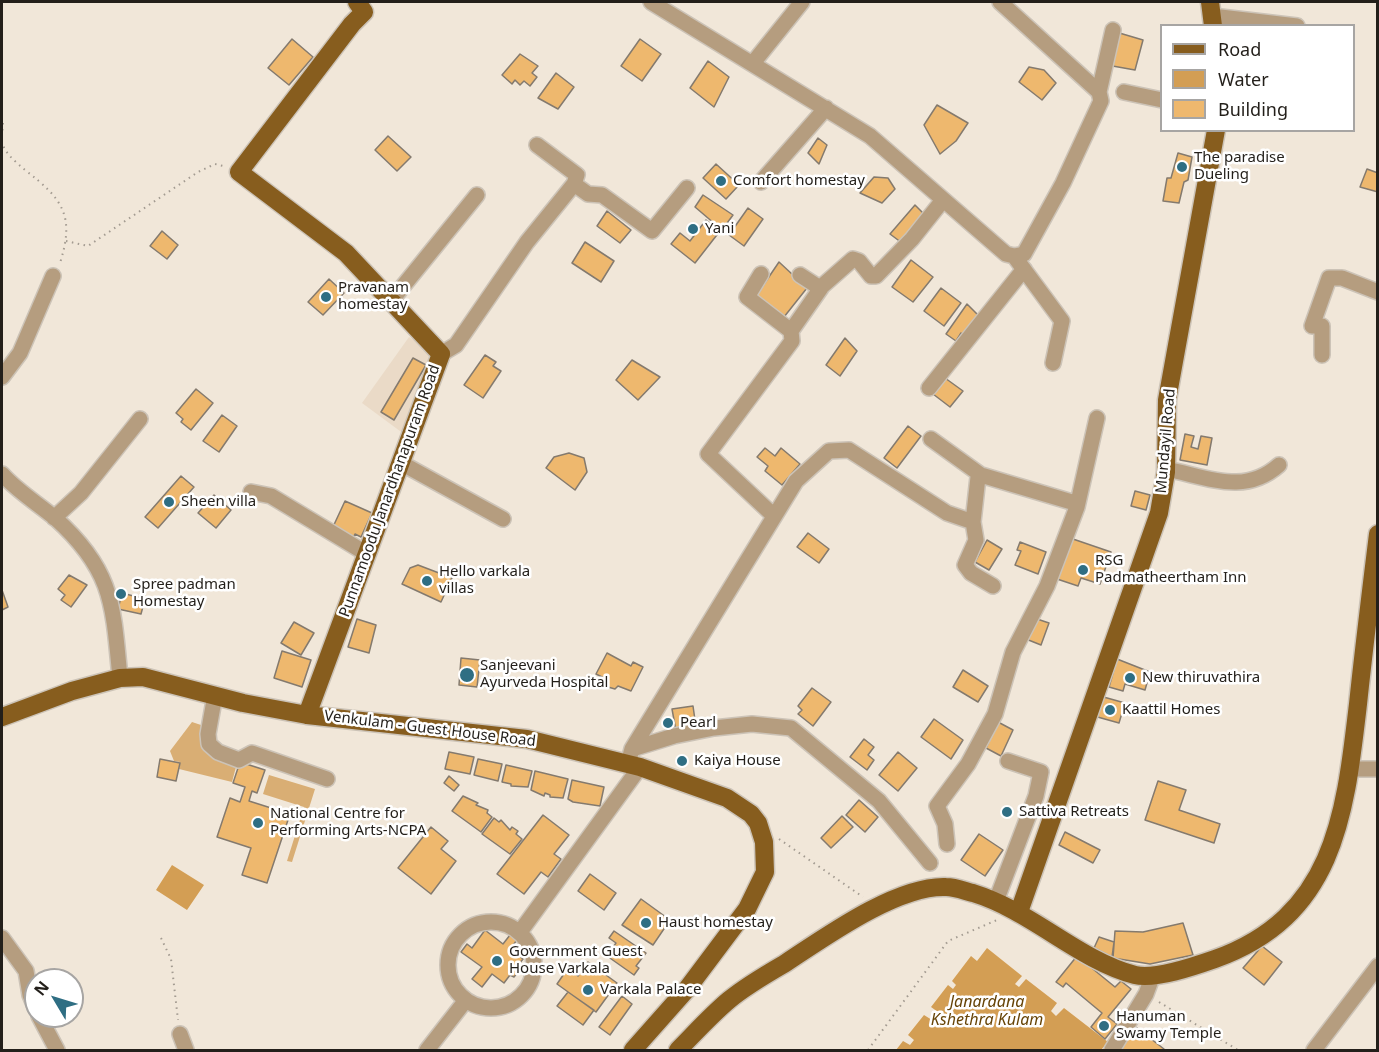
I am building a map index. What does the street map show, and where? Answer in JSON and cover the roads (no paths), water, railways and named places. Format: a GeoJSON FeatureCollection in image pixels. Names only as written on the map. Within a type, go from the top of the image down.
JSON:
{"type":"FeatureCollection","features":[{"type":"Feature","properties":{"kind":"main road","name":"Punnamoodu Janardhanapuram Road"},"geometry":{"type":"LineString","coordinates":[[307,715],[441,354],[346,253],[239,172],[352,24],[364,12],[357,2]]}},
{"type":"Feature","properties":{"kind":"main road","name":"Mundayil Road"},"geometry":{"type":"LineString","coordinates":[[1008,907],[1159,513],[1166,469],[1167,400],[1216,132]]}},
{"type":"Feature","properties":{"kind":"main road"},"geometry":{"type":"LineString","coordinates":[[678,1050],[728,1001],[754,982],[830,933],[908,893],[946,886],[1008,907],[1110,966],[1137,976],[1153,975],[1198,964],[1242,949],[1273,930],[1299,904],[1318,877],[1336,839],[1350,769],[1377,534]]}},
{"type":"Feature","properties":{"kind":"main road","name":"Venkulam - Guest House Road"},"geometry":{"type":"LineString","coordinates":[[2,717],[72,691],[120,678],[143,677],[307,715],[527,739],[633,760],[728,798],[751,814],[758,823],[764,842],[765,872],[759,888],[747,909],[687,989],[633,1050]]}},
{"type":"Feature","properties":{"kind":"street"},"geometry":{"type":"LineString","coordinates":[[651,2],[870,136],[1006,254],[1014,256],[1024,254],[1063,183],[1101,101],[1099,92],[1113,30]]}},
{"type":"Feature","properties":{"kind":"street"},"geometry":{"type":"LineString","coordinates":[[753,63],[802,2]]}},
{"type":"Feature","properties":{"kind":"street"},"geometry":{"type":"LineString","coordinates":[[1000,2],[1099,92]]}},
{"type":"Feature","properties":{"kind":"street"},"geometry":{"type":"LineString","coordinates":[[1212,14],[1283,24]]}},
{"type":"Feature","properties":{"kind":"street"},"geometry":{"type":"LineString","coordinates":[[1124,92],[1160,100]]}},
{"type":"Feature","properties":{"kind":"street"},"geometry":{"type":"LineString","coordinates":[[760,182],[826,108]]}},
{"type":"Feature","properties":{"kind":"street"},"geometry":{"type":"LineString","coordinates":[[441,354],[456,345],[522,250],[574,184],[577,175],[537,145]]}},
{"type":"Feature","properties":{"kind":"street"},"geometry":{"type":"LineString","coordinates":[[574,184],[588,194],[602,195],[652,231],[687,188]]}},
{"type":"Feature","properties":{"kind":"street"},"geometry":{"type":"LineString","coordinates":[[391,302],[477,195]]}},
{"type":"Feature","properties":{"kind":"street"},"geometry":{"type":"LineString","coordinates":[[774,516],[708,454],[792,341],[791,331],[821,288],[853,259],[859,261],[871,276],[876,276],[912,239],[943,200]]}},
{"type":"Feature","properties":{"kind":"street"},"geometry":{"type":"LineString","coordinates":[[1014,256],[1062,321],[1053,363]]}},
{"type":"Feature","properties":{"kind":"street"},"geometry":{"type":"LineString","coordinates":[[929,388],[1024,269]]}},
{"type":"Feature","properties":{"kind":"street"},"geometry":{"type":"LineString","coordinates":[[761,274],[747,297],[791,331]]}},
{"type":"Feature","properties":{"kind":"street"},"geometry":{"type":"LineString","coordinates":[[800,274],[821,288]]}},
{"type":"Feature","properties":{"kind":"street"},"geometry":{"type":"LineString","coordinates":[[2,377],[20,353],[53,276]]}},
{"type":"Feature","properties":{"kind":"street"},"geometry":{"type":"LineString","coordinates":[[1322,355],[1322,326],[1312,326],[1329,278],[1342,278],[1377,292]]}},
{"type":"Feature","properties":{"kind":"street"},"geometry":{"type":"LineString","coordinates":[[948,844],[945,824],[937,806],[968,764],[995,714],[1013,652],[1047,586],[1077,507],[1097,418]]}},
{"type":"Feature","properties":{"kind":"street"},"geometry":{"type":"LineString","coordinates":[[54,518],[81,494],[140,419]]}},
{"type":"Feature","properties":{"kind":"street"},"geometry":{"type":"LineString","coordinates":[[930,439],[981,475],[1075,503],[1077,507]]}},
{"type":"Feature","properties":{"kind":"street"},"geometry":{"type":"LineString","coordinates":[[520,932],[633,760],[774,516],[796,482],[829,451],[849,450],[947,513],[973,522]]}},
{"type":"Feature","properties":{"kind":"street"},"geometry":{"type":"LineString","coordinates":[[401,463],[502,519]]}},
{"type":"Feature","properties":{"kind":"street"},"geometry":{"type":"LineString","coordinates":[[1166,469],[1243,483],[1260,479],[1279,465]]}},
{"type":"Feature","properties":{"kind":"street"},"geometry":{"type":"LineString","coordinates":[[2,474],[54,518],[93,558],[103,577],[115,628],[120,678]]}},
{"type":"Feature","properties":{"kind":"street"},"geometry":{"type":"LineString","coordinates":[[981,475],[976,479],[973,522],[976,540],[965,565],[971,573],[993,586]]}},
{"type":"Feature","properties":{"kind":"street"},"geometry":{"type":"LineString","coordinates":[[251,492],[271,496],[367,554]]}},
{"type":"Feature","properties":{"kind":"street"},"geometry":{"type":"LineString","coordinates":[[215,695],[208,734],[209,744],[218,752],[239,760],[252,753],[327,779]]}},
{"type":"Feature","properties":{"kind":"street"},"geometry":{"type":"LineString","coordinates":[[633,760],[714,728],[752,724],[791,728],[879,801],[930,863]]}},
{"type":"Feature","properties":{"kind":"street"},"geometry":{"type":"LineString","coordinates":[[1008,760],[1041,772],[1008,907]]}},
{"type":"Feature","properties":{"kind":"street"},"geometry":{"type":"LineString","coordinates":[[1350,769],[1377,770]]}},
{"type":"Feature","properties":{"kind":"street"},"geometry":{"type":"LineString","coordinates":[[493,922],[507,925],[520,932],[529,943],[534,956],[535,969],[524,994],[513,1003],[501,1008],[487,1009],[466,1000],[452,984],[448,970],[449,955],[455,942],[465,931],[478,924],[493,922]]}},
{"type":"Feature","properties":{"kind":"street"},"geometry":{"type":"LineString","coordinates":[[2,938],[24,968]]}},
{"type":"Feature","properties":{"kind":"street"},"geometry":{"type":"LineString","coordinates":[[1314,1050],[1377,966]]}},
{"type":"Feature","properties":{"kind":"street"},"geometry":{"type":"LineString","coordinates":[[1112,1050],[1146,994],[1153,975]]}},
{"type":"Feature","properties":{"kind":"street"},"geometry":{"type":"LineString","coordinates":[[427,1050],[466,1000]]}},
{"type":"Feature","properties":{"kind":"street"},"geometry":{"type":"LineString","coordinates":[[45,1028],[57,1050]]}},
{"type":"Feature","properties":{"kind":"street"},"geometry":{"type":"LineString","coordinates":[[180,1034],[186,1050]]}},
{"type":"Feature","properties":{"kind":"water"},"geometry":{"type":"Polygon","coordinates":[[[172,865],[204,885],[187,910],[156,890],[172,865]]]}},
{"type":"Feature","properties":{"kind":"water","name":"Janardana Kshethra Kulam"},"geometry":{"type":"Polygon","coordinates":[[[987,948],[1022,976],[1015,984],[1019,987],[1026,979],[1057,1003],[1051,1011],[1056,1016],[1064,1008],[1108,1042],[1101,1050],[896,1050],[903,1041],[910,1045],[914,1040],[908,1035],[924,1015],[932,1020],[938,1012],[931,1007],[948,985],[953,989],[956,985],[952,981],[971,956],[977,961],[987,948]]]}},
{"type":"Feature","properties":{"kind":"place","name":"The paradise Dueling"},"geometry":{"type":"Point","coordinates":[1182,167]}},
{"type":"Feature","properties":{"kind":"place","name":"Comfort homestay"},"geometry":{"type":"Point","coordinates":[721,181]}},
{"type":"Feature","properties":{"kind":"place","name":"Yani"},"geometry":{"type":"Point","coordinates":[693,229]}},
{"type":"Feature","properties":{"kind":"place","name":"Pravanam homestay"},"geometry":{"type":"Point","coordinates":[326,297]}},
{"type":"Feature","properties":{"kind":"place","name":"Sheen villa"},"geometry":{"type":"Point","coordinates":[169,502]}},
{"type":"Feature","properties":{"kind":"place","name":"RSG Padmatheertham Inn"},"geometry":{"type":"Point","coordinates":[1083,570]}},
{"type":"Feature","properties":{"kind":"place","name":"Hello varkala villas"},"geometry":{"type":"Point","coordinates":[427,581]}},
{"type":"Feature","properties":{"kind":"place","name":"Spree padman Homestay"},"geometry":{"type":"Point","coordinates":[121,594]}},
{"type":"Feature","properties":{"kind":"place","name":"Sanjeevani Ayurveda Hospital"},"geometry":{"type":"Point","coordinates":[467,675]}},
{"type":"Feature","properties":{"kind":"place","name":"New thiruvathira"},"geometry":{"type":"Point","coordinates":[1130,678]}},
{"type":"Feature","properties":{"kind":"place","name":"Kaattil Homes"},"geometry":{"type":"Point","coordinates":[1110,710]}},
{"type":"Feature","properties":{"kind":"place","name":"Pearl"},"geometry":{"type":"Point","coordinates":[668,723]}},
{"type":"Feature","properties":{"kind":"place","name":"Kaiya House"},"geometry":{"type":"Point","coordinates":[682,761]}},
{"type":"Feature","properties":{"kind":"place","name":"Sattiva Retreats"},"geometry":{"type":"Point","coordinates":[1007,812]}},
{"type":"Feature","properties":{"kind":"place","name":"National Centre for Performing Arts-NCPA"},"geometry":{"type":"Point","coordinates":[258,823]}},
{"type":"Feature","properties":{"kind":"place","name":"Haust homestay"},"geometry":{"type":"Point","coordinates":[646,923]}},
{"type":"Feature","properties":{"kind":"place","name":"Government Guest House Varkala"},"geometry":{"type":"Point","coordinates":[497,961]}},
{"type":"Feature","properties":{"kind":"place","name":"Varkala Palace"},"geometry":{"type":"Point","coordinates":[588,990]}},
{"type":"Feature","properties":{"kind":"place","name":"Hanuman Swamy Temple"},"geometry":{"type":"Point","coordinates":[1104,1026]}}]}
